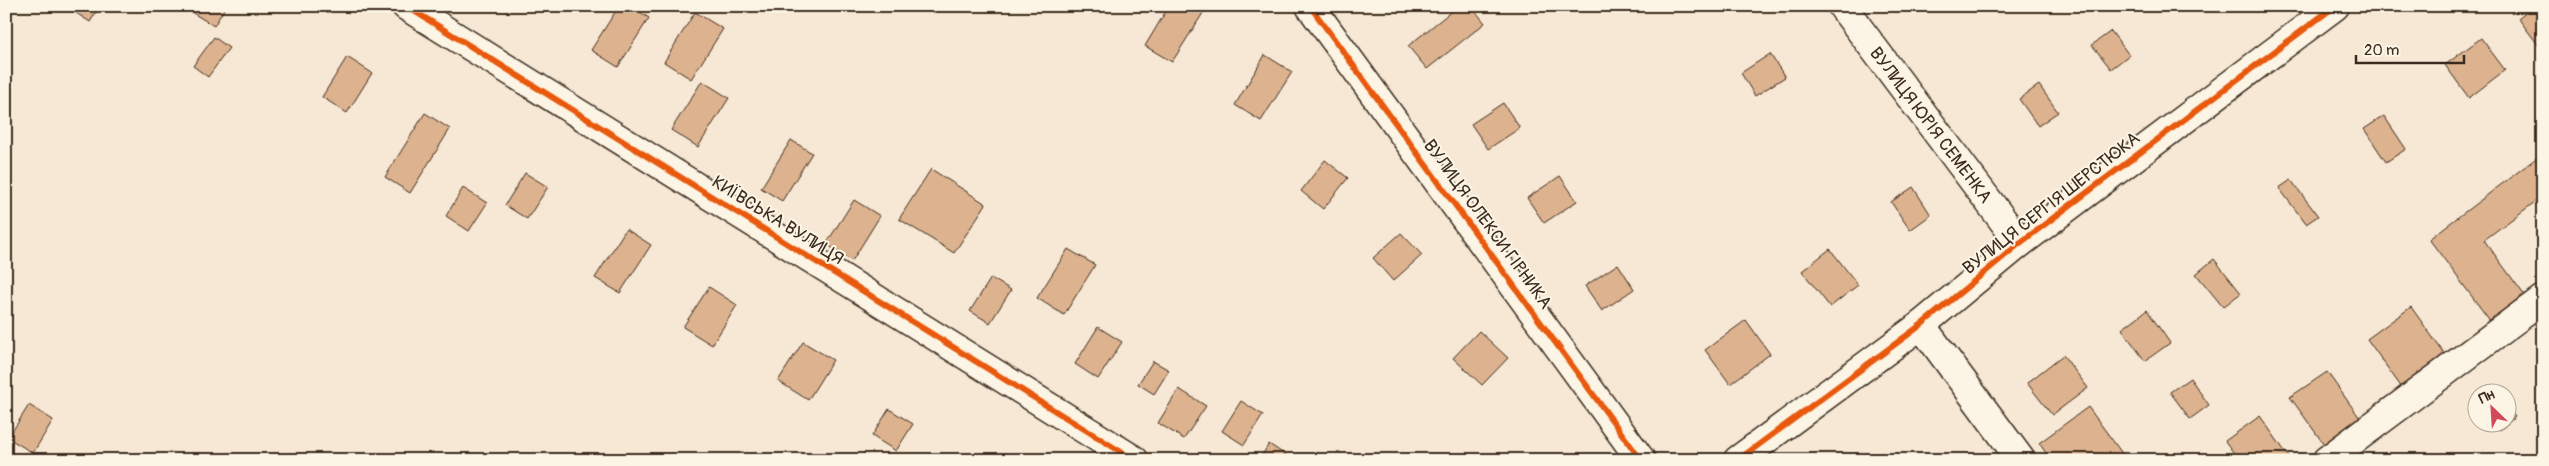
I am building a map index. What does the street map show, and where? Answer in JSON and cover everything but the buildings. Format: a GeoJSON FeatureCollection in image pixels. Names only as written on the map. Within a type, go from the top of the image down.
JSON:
{"type":"FeatureCollection","features":[{"type":"Feature","properties":{"kind":"street","name":"КИЇВСЬКА ВУЛИЦЯ"},"geometry":{"type":"LineString","coordinates":[[406,6],[1134,460]]}},
{"type":"Feature","properties":{"kind":"street","name":"ВУЛИЦЯ ОЛЕКСИ ГІРНИКА"},"geometry":{"type":"LineString","coordinates":[[1310,6],[1641,460]]}},
{"type":"Feature","properties":{"kind":"street","name":"ВУЛИЦЯ ЮРІЯ СЕМЕНКА"},"geometry":{"type":"LineString","coordinates":[[1842,6],[2020,243]]}},
{"type":"Feature","properties":{"kind":"street","name":"ВУЛИЦЯ СЕРГІЯ ШЕРСТЮКА"},"geometry":{"type":"LineString","coordinates":[[1738,460],[1921,325],[2020,243],[2336,6]]}},
{"type":"Feature","properties":{"kind":"street"},"geometry":{"type":"LineString","coordinates":[[2327,460],[2543,300]]}},
{"type":"Feature","properties":{"kind":"street"},"geometry":{"type":"LineString","coordinates":[[1921,325],[2021,460]]}},
{"type":"Feature","properties":{"kind":"cycle path"},"geometry":{"type":"LineString","coordinates":[[406,6],[1134,460]]}},
{"type":"Feature","properties":{"kind":"cycle path"},"geometry":{"type":"LineString","coordinates":[[1310,6],[1641,460]]}},
{"type":"Feature","properties":{"kind":"cycle path"},"geometry":{"type":"LineString","coordinates":[[1738,460],[1921,325],[2020,243],[2335,6]]}}]}
